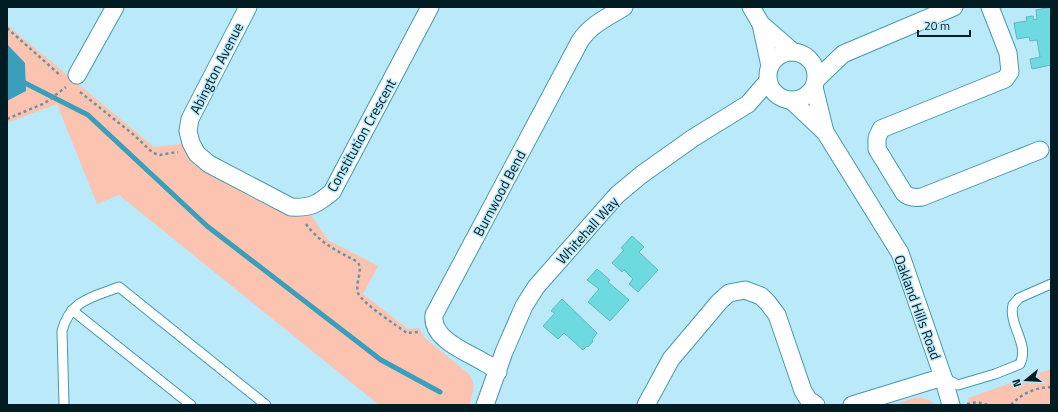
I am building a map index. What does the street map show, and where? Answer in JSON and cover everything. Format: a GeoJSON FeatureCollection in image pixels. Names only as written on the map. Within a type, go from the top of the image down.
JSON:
{"type":"FeatureCollection","features":[{"type":"Feature","properties":{"kind":"street"},"geometry":{"type":"LineString","coordinates":[[71,81],[115,7]]}},
{"type":"Feature","properties":{"kind":"street","name":"Abington Avenue"},"geometry":{"type":"LineString","coordinates":[[188,131],[190,119],[248,7]]}},
{"type":"Feature","properties":{"kind":"street","name":"Constitution Crescent"},"geometry":{"type":"LineString","coordinates":[[188,131],[191,143],[197,154],[209,164],[291,207],[306,208],[319,203],[332,192],[430,7]]}},
{"type":"Feature","properties":{"kind":"street","name":"Burnwood Bend"},"geometry":{"type":"LineString","coordinates":[[498,372],[484,362],[468,355],[444,338],[435,326],[433,321],[434,314],[580,41],[585,33],[624,7]]}},
{"type":"Feature","properties":{"kind":"street"},"geometry":{"type":"LineString","coordinates":[[751,7],[761,24],[814,66],[816,73],[815,84]]}},
{"type":"Feature","properties":{"kind":"street"},"geometry":{"type":"LineString","coordinates":[[769,74],[774,60],[780,55],[843,54],[954,7]]}},
{"type":"Feature","properties":{"kind":"street"},"geometry":{"type":"LineString","coordinates":[[990,7],[1008,53],[1010,72],[1006,79],[881,129],[877,138],[877,149],[904,193],[907,196],[915,198],[922,198],[1040,150]]}},
{"type":"Feature","properties":{"kind":"street"},"geometry":{"type":"LineString","coordinates":[[761,24],[771,88],[785,98],[804,98],[843,54]]}},
{"type":"Feature","properties":{"kind":"street","name":"Whitehall Way"},"geometry":{"type":"LineString","coordinates":[[485,405],[504,352],[524,306],[536,287],[617,195],[658,163],[748,104],[769,74]]}},
{"type":"Feature","properties":{"kind":"street","name":"Oakland Hills Road"},"geometry":{"type":"LineString","coordinates":[[815,84],[825,132]]}},
{"type":"Feature","properties":{"kind":"street","name":"Whitehall Way"},"geometry":{"type":"LineString","coordinates":[[748,104],[785,98]]}},
{"type":"Feature","properties":{"kind":"street","name":"Oakland Hills Road"},"geometry":{"type":"LineString","coordinates":[[785,98],[825,132],[900,253],[951,405]]}},
{"type":"Feature","properties":{"kind":"street"},"geometry":{"type":"LineString","coordinates":[[646,405],[671,359],[720,301],[729,293],[745,290],[761,296],[777,315],[803,391],[808,399],[816,405]]}},
{"type":"Feature","properties":{"kind":"street"},"geometry":{"type":"LineString","coordinates":[[852,405],[942,377]]}},
{"type":"Feature","properties":{"kind":"lane"},"geometry":{"type":"LineString","coordinates":[[942,377],[958,384],[995,374],[1020,364],[1022,360],[1021,344],[1012,316],[1013,305],[1019,298],[1051,284]]}},
{"type":"Feature","properties":{"kind":"lane"},"geometry":{"type":"LineString","coordinates":[[64,405],[62,331],[67,316],[79,303],[119,287],[266,405]]}},
{"type":"Feature","properties":{"kind":"lane"},"geometry":{"type":"LineString","coordinates":[[72,310],[191,405]]}},
{"type":"Feature","properties":{"kind":"path"},"geometry":{"type":"LineString","coordinates":[[7,28],[71,81],[153,153],[160,155],[179,151]]}},
{"type":"Feature","properties":{"kind":"path"},"geometry":{"type":"LineString","coordinates":[[7,119],[45,103],[71,81]]}},
{"type":"Feature","properties":{"kind":"path"},"geometry":{"type":"LineString","coordinates":[[303,219],[311,232],[326,244],[358,262],[360,270],[358,292],[365,301],[407,333],[422,332]]}},
{"type":"Feature","properties":{"kind":"path"},"geometry":{"type":"LineString","coordinates":[[1011,405],[1030,391],[1051,387]]}},
{"type":"Feature","properties":{"kind":"path"},"geometry":{"type":"LineString","coordinates":[[964,405],[977,402],[988,405]]}},
{"type":"Feature","properties":{"kind":"shaded area"},"geometry":{"type":"Polygon","coordinates":[[[7,25],[154,147],[190,143],[196,154],[306,208],[328,240],[378,266],[363,294],[408,329],[419,328],[425,338],[470,375],[473,383],[473,394],[469,405],[379,405],[119,195],[97,204],[57,104],[7,123],[7,101],[26,91],[25,63],[7,44],[7,25]]]}},
{"type":"Feature","properties":{"kind":"shaded area"},"geometry":{"type":"Polygon","coordinates":[[[1051,369],[1051,405],[969,405],[968,398],[1051,369]]]}},
{"type":"Feature","properties":{"kind":"shaded area"},"geometry":{"type":"Polygon","coordinates":[[[914,398],[926,399],[935,405],[893,405],[914,398]]]}},
{"type":"Feature","properties":{"kind":"water"},"geometry":{"type":"Polygon","coordinates":[[[7,44],[25,63],[26,91],[7,101],[7,44]]]}},
{"type":"Feature","properties":{"kind":"building"},"geometry":{"type":"Polygon","coordinates":[[[1051,7],[1051,65],[1032,69],[1030,59],[1040,57],[1037,40],[1030,41],[1029,37],[1017,39],[1014,23],[1027,21],[1026,17],[1033,16],[1034,20],[1037,19],[1036,10],[1051,7]]]}},
{"type":"Feature","properties":{"kind":"building"},"geometry":{"type":"Polygon","coordinates":[[[632,236],[644,247],[639,252],[658,270],[638,292],[629,284],[633,279],[624,270],[622,272],[612,263],[624,250],[621,248],[632,236]]]}},
{"type":"Feature","properties":{"kind":"building"},"geometry":{"type":"Polygon","coordinates":[[[597,269],[610,280],[608,282],[629,300],[610,321],[588,302],[599,289],[587,280],[597,269]]]}},
{"type":"Feature","properties":{"kind":"building"},"geometry":{"type":"Polygon","coordinates":[[[562,299],[597,333],[592,340],[593,341],[583,350],[564,333],[558,339],[543,326],[555,313],[551,311],[562,299]]]}},
{"type":"Feature","properties":{"kind":"waterway"},"geometry":{"type":"LineString","coordinates":[[21,81],[88,115],[207,226],[381,360],[440,392]]}}]}
